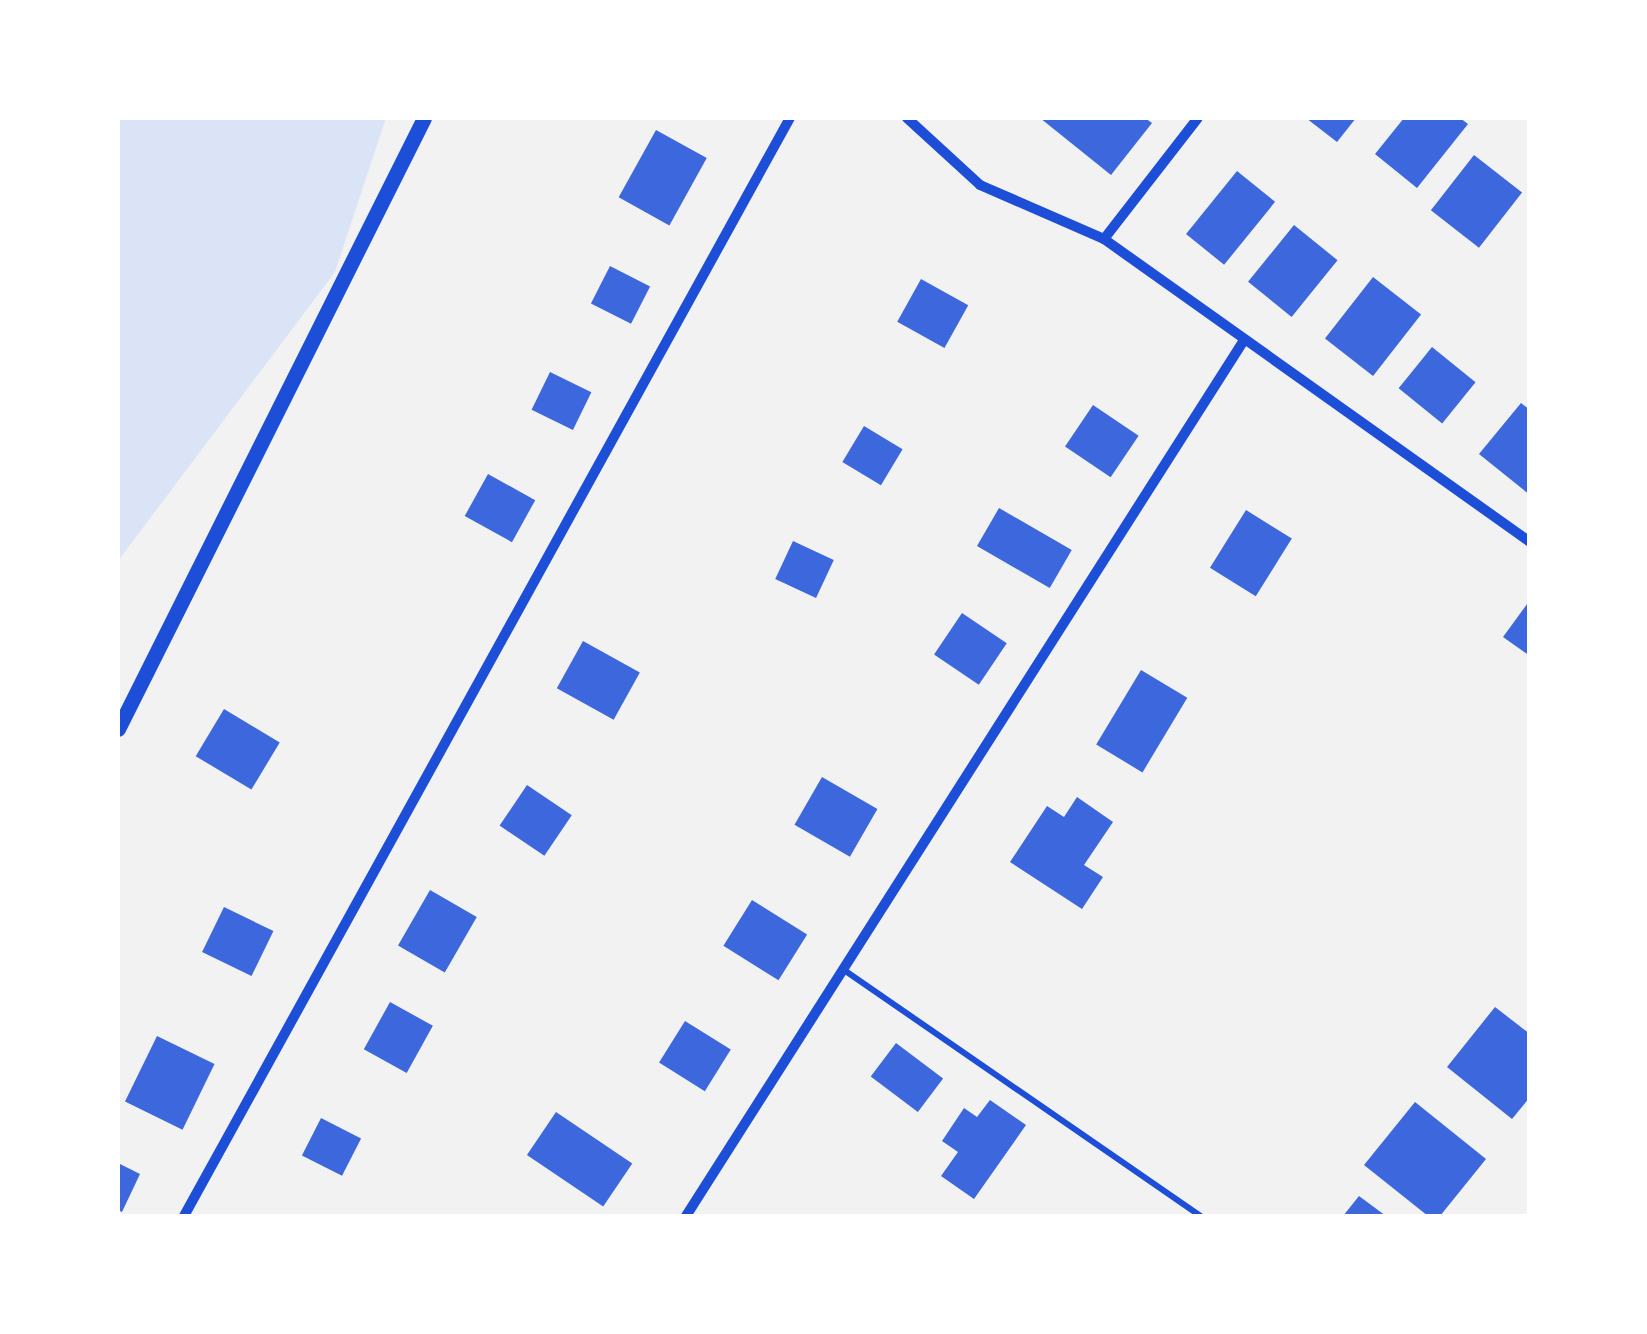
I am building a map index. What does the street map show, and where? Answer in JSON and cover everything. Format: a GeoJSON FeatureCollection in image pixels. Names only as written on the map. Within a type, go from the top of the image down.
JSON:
{"type":"FeatureCollection","features":[{"type":"Feature","properties":{"kind":"street"},"geometry":{"type":"LineString","coordinates":[[118,729],[424,118]]}},
{"type":"Feature","properties":{"kind":"street"},"geometry":{"type":"LineString","coordinates":[[184,1216],[790,118]]}},
{"type":"Feature","properties":{"kind":"street"},"geometry":{"type":"LineString","coordinates":[[907,118],[980,185],[1104,239],[1530,542]]}},
{"type":"Feature","properties":{"kind":"street"},"geometry":{"type":"LineString","coordinates":[[1104,239],[1198,118]]}},
{"type":"Feature","properties":{"kind":"street"},"geometry":{"type":"LineString","coordinates":[[686,1216],[1244,340]]}},
{"type":"Feature","properties":{"kind":"lane"},"geometry":{"type":"LineString","coordinates":[[843,970],[1201,1216]]}},
{"type":"Feature","properties":{"kind":"shaded area"},"geometry":{"type":"Polygon","coordinates":[[[118,118],[386,118],[335,272],[118,561],[118,118]]]}},
{"type":"Feature","properties":{"kind":"building"},"geometry":{"type":"Polygon","coordinates":[[[1040,118],[1145,118],[1152,123],[1111,175],[1040,118]]]}},
{"type":"Feature","properties":{"kind":"building"},"geometry":{"type":"Polygon","coordinates":[[[1306,118],[1356,118],[1337,142],[1306,118]]]}},
{"type":"Feature","properties":{"kind":"building"},"geometry":{"type":"Polygon","coordinates":[[[1404,118],[1460,118],[1468,124],[1417,188],[1375,154],[1404,118]]]}},
{"type":"Feature","properties":{"kind":"building"},"geometry":{"type":"Polygon","coordinates":[[[656,130],[707,158],[669,225],[619,197],[656,130]]]}},
{"type":"Feature","properties":{"kind":"building"},"geometry":{"type":"Polygon","coordinates":[[[1474,155],[1522,193],[1479,248],[1431,210],[1474,155]]]}},
{"type":"Feature","properties":{"kind":"building"},"geometry":{"type":"Polygon","coordinates":[[[1237,171],[1275,202],[1224,265],[1186,234],[1237,171]]]}},
{"type":"Feature","properties":{"kind":"building"},"geometry":{"type":"Polygon","coordinates":[[[1294,225],[1338,260],[1292,317],[1248,282],[1294,225]]]}},
{"type":"Feature","properties":{"kind":"building"},"geometry":{"type":"Polygon","coordinates":[[[610,266],[650,286],[631,324],[591,303],[610,266]]]}},
{"type":"Feature","properties":{"kind":"building"},"geometry":{"type":"Polygon","coordinates":[[[1373,277],[1421,315],[1373,376],[1325,338],[1373,277]]]}},
{"type":"Feature","properties":{"kind":"building"},"geometry":{"type":"Polygon","coordinates":[[[921,279],[968,305],[944,348],[897,322],[921,279]]]}},
{"type":"Feature","properties":{"kind":"building"},"geometry":{"type":"Polygon","coordinates":[[[1432,347],[1476,382],[1442,423],[1399,388],[1432,347]]]}},
{"type":"Feature","properties":{"kind":"building"},"geometry":{"type":"Polygon","coordinates":[[[550,372],[591,392],[573,430],[532,410],[550,372]]]}},
{"type":"Feature","properties":{"kind":"building"},"geometry":{"type":"Polygon","coordinates":[[[1521,403],[1530,410],[1530,495],[1479,454],[1521,403]]]}},
{"type":"Feature","properties":{"kind":"building"},"geometry":{"type":"Polygon","coordinates":[[[1093,405],[1139,436],[1111,477],[1065,446],[1093,405]]]}},
{"type":"Feature","properties":{"kind":"building"},"geometry":{"type":"Polygon","coordinates":[[[864,426],[903,449],[881,485],[842,462],[864,426]]]}},
{"type":"Feature","properties":{"kind":"building"},"geometry":{"type":"Polygon","coordinates":[[[488,474],[535,500],[512,542],[465,516],[488,474]]]}},
{"type":"Feature","properties":{"kind":"building"},"geometry":{"type":"Polygon","coordinates":[[[999,508],[1072,550],[1050,588],[977,546],[999,508]]]}},
{"type":"Feature","properties":{"kind":"building"},"geometry":{"type":"Polygon","coordinates":[[[1246,510],[1292,539],[1256,596],[1210,568],[1246,510]]]}},
{"type":"Feature","properties":{"kind":"building"},"geometry":{"type":"Polygon","coordinates":[[[793,541],[834,560],[816,598],[775,579],[793,541]]]}},
{"type":"Feature","properties":{"kind":"building"},"geometry":{"type":"Polygon","coordinates":[[[1530,600],[1530,656],[1503,637],[1530,600]]]}},
{"type":"Feature","properties":{"kind":"building"},"geometry":{"type":"Polygon","coordinates":[[[962,613],[1007,643],[979,685],[934,654],[962,613]]]}},
{"type":"Feature","properties":{"kind":"building"},"geometry":{"type":"Polygon","coordinates":[[[583,641],[640,673],[614,720],[557,688],[583,641]]]}},
{"type":"Feature","properties":{"kind":"building"},"geometry":{"type":"Polygon","coordinates":[[[1141,670],[1187,698],[1142,772],[1096,745],[1141,670]]]}},
{"type":"Feature","properties":{"kind":"building"},"geometry":{"type":"Polygon","coordinates":[[[224,709],[280,742],[251,790],[196,756],[224,709]]]}},
{"type":"Feature","properties":{"kind":"building"},"geometry":{"type":"Polygon","coordinates":[[[822,777],[877,809],[850,857],[794,825],[822,777]]]}},
{"type":"Feature","properties":{"kind":"building"},"geometry":{"type":"Polygon","coordinates":[[[527,785],[572,815],[544,856],[500,826],[527,785]]]}},
{"type":"Feature","properties":{"kind":"building"},"geometry":{"type":"Polygon","coordinates":[[[1077,797],[1113,822],[1084,865],[1103,877],[1082,909],[1010,862],[1047,806],[1064,817],[1077,797]]]}},
{"type":"Feature","properties":{"kind":"building"},"geometry":{"type":"Polygon","coordinates":[[[430,890],[477,917],[445,972],[398,945],[430,890]]]}},
{"type":"Feature","properties":{"kind":"building"},"geometry":{"type":"Polygon","coordinates":[[[752,900],[807,934],[779,980],[723,946],[752,900]]]}},
{"type":"Feature","properties":{"kind":"building"},"geometry":{"type":"Polygon","coordinates":[[[224,907],[273,931],[252,976],[202,952],[224,907]]]}},
{"type":"Feature","properties":{"kind":"building"},"geometry":{"type":"Polygon","coordinates":[[[390,1002],[433,1026],[407,1073],[364,1049],[390,1002]]]}},
{"type":"Feature","properties":{"kind":"building"},"geometry":{"type":"Polygon","coordinates":[[[1495,1007],[1530,1034],[1530,1097],[1512,1119],[1447,1067],[1495,1007]]]}},
{"type":"Feature","properties":{"kind":"building"},"geometry":{"type":"Polygon","coordinates":[[[685,1021],[731,1050],[705,1091],[659,1063],[685,1021]]]}},
{"type":"Feature","properties":{"kind":"building"},"geometry":{"type":"Polygon","coordinates":[[[157,1036],[215,1064],[183,1130],[125,1102],[157,1036]]]}},
{"type":"Feature","properties":{"kind":"building"},"geometry":{"type":"Polygon","coordinates":[[[896,1043],[943,1079],[918,1112],[871,1077],[896,1043]]]}},
{"type":"Feature","properties":{"kind":"building"},"geometry":{"type":"Polygon","coordinates":[[[990,1100],[1026,1125],[974,1199],[941,1176],[958,1152],[942,1141],[964,1108],[977,1117],[990,1100]]]}},
{"type":"Feature","properties":{"kind":"building"},"geometry":{"type":"Polygon","coordinates":[[[1415,1102],[1486,1159],[1440,1216],[1428,1216],[1364,1165],[1415,1102]]]}},
{"type":"Feature","properties":{"kind":"building"},"geometry":{"type":"Polygon","coordinates":[[[556,1112],[632,1163],[603,1207],[527,1155],[556,1112]]]}},
{"type":"Feature","properties":{"kind":"building"},"geometry":{"type":"Polygon","coordinates":[[[321,1118],[361,1138],[342,1176],[302,1155],[321,1118]]]}},
{"type":"Feature","properties":{"kind":"building"},"geometry":{"type":"Polygon","coordinates":[[[118,1163],[140,1174],[122,1212],[118,1210],[118,1163]]]}},
{"type":"Feature","properties":{"kind":"building"},"geometry":{"type":"Polygon","coordinates":[[[1359,1196],[1386,1216],[1343,1216],[1359,1196]]]}}]}
